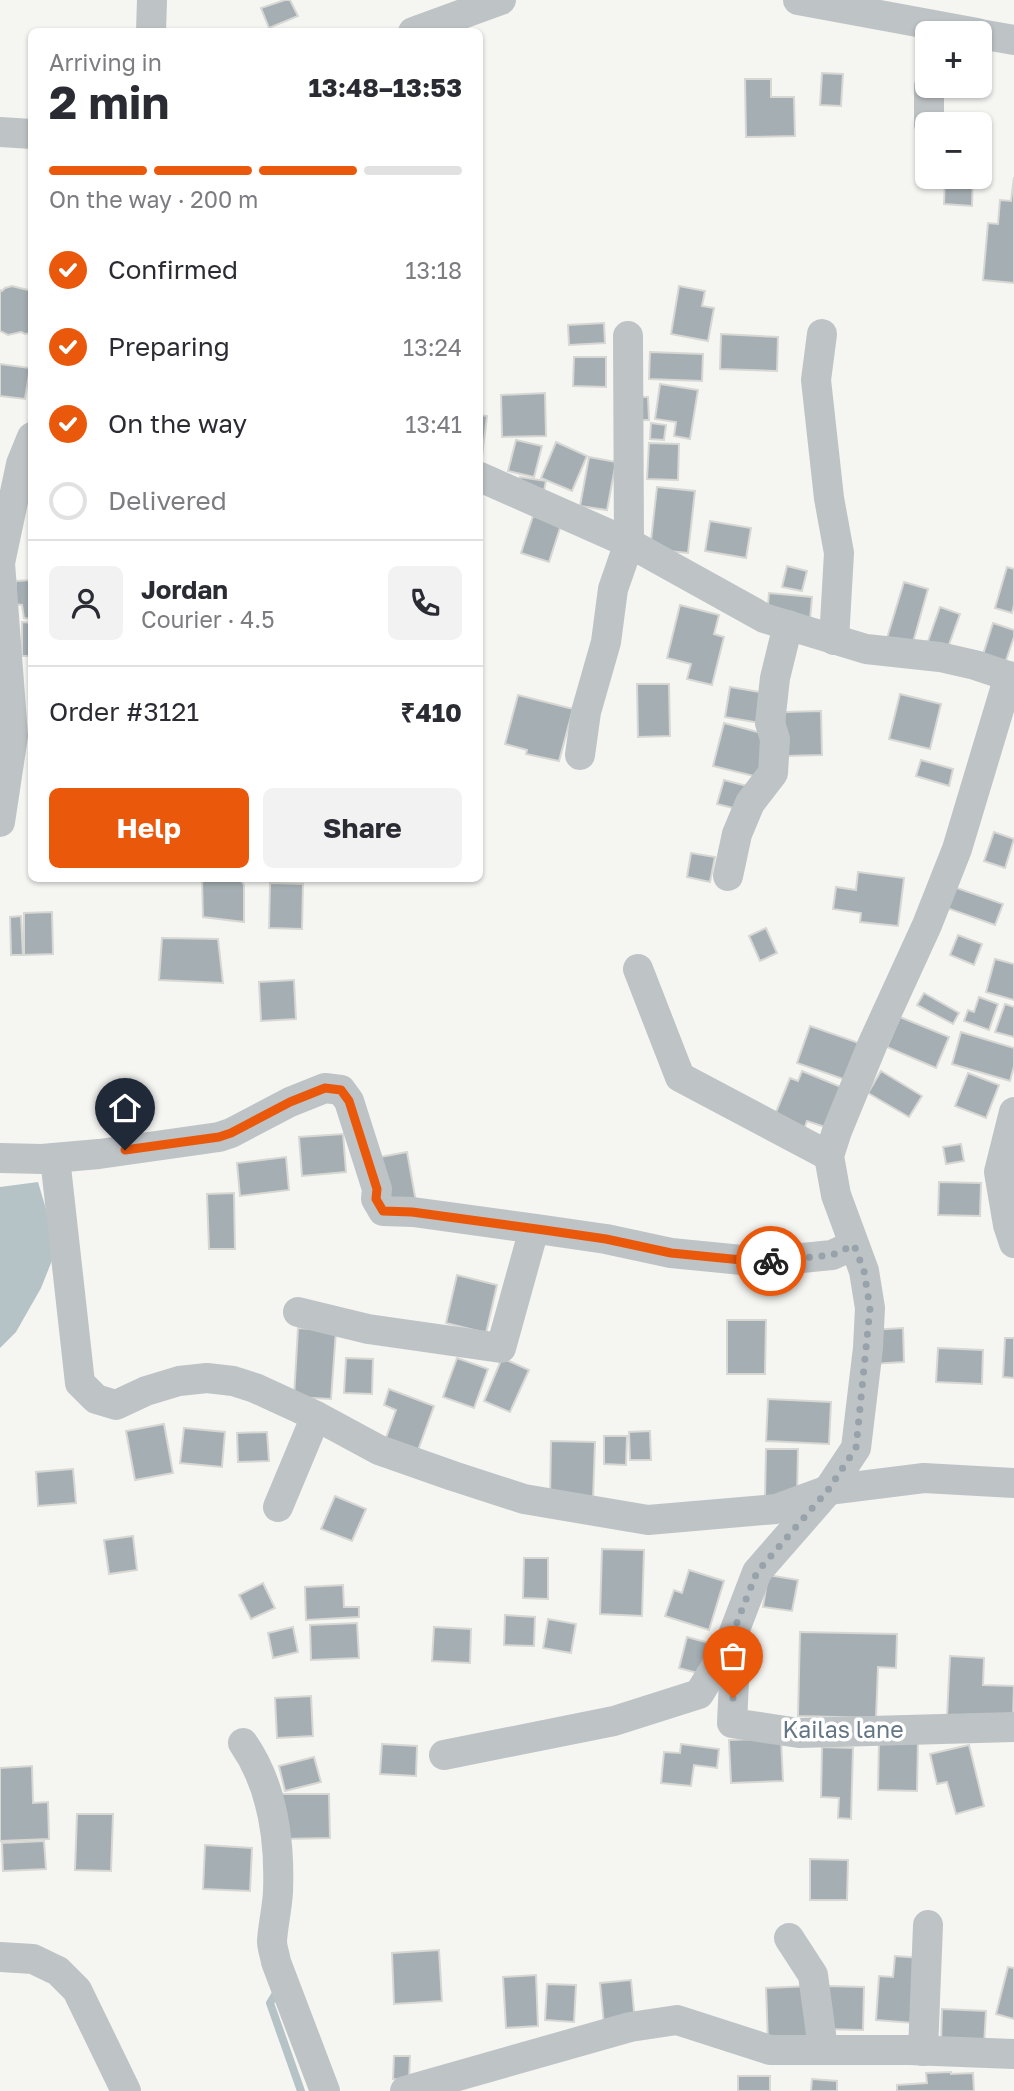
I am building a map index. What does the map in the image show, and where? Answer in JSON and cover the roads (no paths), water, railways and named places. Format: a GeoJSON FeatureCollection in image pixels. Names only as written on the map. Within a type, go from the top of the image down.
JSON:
{"type":"FeatureCollection","features":[{"type":"Feature","properties":{"kind":"street"},"geometry":{"type":"LineString","coordinates":[[151,28],[152,0]]}},
{"type":"Feature","properties":{"kind":"street"},"geometry":{"type":"LineString","coordinates":[[424,28],[501,0]]}},
{"type":"Feature","properties":{"kind":"street"},"geometry":{"type":"LineString","coordinates":[[798,0],[917,19]]}},
{"type":"Feature","properties":{"kind":"street"},"geometry":{"type":"LineString","coordinates":[[992,36],[1014,40]]}},
{"type":"Feature","properties":{"kind":"street"},"geometry":{"type":"LineString","coordinates":[[0,132],[28,134]]}},
{"type":"Feature","properties":{"kind":"street"},"geometry":{"type":"LineString","coordinates":[[822,334],[816,380],[829,498],[839,552],[835,640]]}},
{"type":"Feature","properties":{"kind":"street"},"geometry":{"type":"LineString","coordinates":[[580,755],[586,712],[606,642],[613,589],[629,543],[628,336]]}},
{"type":"Feature","properties":{"kind":"street"},"geometry":{"type":"LineString","coordinates":[[0,822],[13,736],[0,563],[24,488],[21,464],[28,447]]}},
{"type":"Feature","properties":{"kind":"street"},"geometry":{"type":"LineString","coordinates":[[444,1755],[614,1721],[699,1694],[729,1645],[757,1572],[828,1490],[856,1448],[870,1308],[864,1271],[836,1195],[830,1156],[837,1131],[873,1043],[927,925],[957,849],[1011,677],[940,657],[866,649],[764,618],[629,543],[483,478]]}},
{"type":"Feature","properties":{"kind":"street"},"geometry":{"type":"LineString","coordinates":[[728,876],[737,834],[750,803],[773,773],[775,739],[770,723],[772,701],[788,625]]}},
{"type":"Feature","properties":{"kind":"street"},"geometry":{"type":"LineString","coordinates":[[638,969],[680,1077],[830,1156]]}},
{"type":"Feature","properties":{"kind":"street"},"geometry":{"type":"LineString","coordinates":[[0,1158],[55,1158],[99,1154],[219,1137],[325,1088],[341,1090],[349,1101],[377,1189],[376,1199],[383,1211],[412,1212],[606,1239],[671,1253],[762,1262],[832,1255],[854,1245]]}},
{"type":"Feature","properties":{"kind":"street"},"geometry":{"type":"LineString","coordinates":[[1014,1112],[999,1172],[1008,1225],[1014,1243]]}},
{"type":"Feature","properties":{"kind":"street"},"geometry":{"type":"LineString","coordinates":[[55,1158],[80,1383],[96,1399],[116,1405],[146,1391],[179,1381],[207,1378],[233,1381],[316,1416],[379,1450],[524,1499],[648,1520],[776,1509],[828,1490],[924,1478],[1014,1483]]}},
{"type":"Feature","properties":{"kind":"street"},"geometry":{"type":"LineString","coordinates":[[298,1312],[368,1329],[500,1348],[534,1229]]}},
{"type":"Feature","properties":{"kind":"street"},"geometry":{"type":"LineString","coordinates":[[278,1507],[316,1416]]}},
{"type":"Feature","properties":{"kind":"street","name":"Kailas lane"},"geometry":{"type":"LineString","coordinates":[[737,1622],[732,1723],[799,1733],[1014,1727]]}},
{"type":"Feature","properties":{"kind":"street"},"geometry":{"type":"LineString","coordinates":[[243,1743],[263,1780],[275,1820],[278,1892],[272,1942],[276,1962],[325,2091]]}},
{"type":"Feature","properties":{"kind":"street"},"geometry":{"type":"LineString","coordinates":[[923,2051],[928,1924]]}},
{"type":"Feature","properties":{"kind":"street"},"geometry":{"type":"LineString","coordinates":[[789,1938],[813,1975],[824,2049]]}},
{"type":"Feature","properties":{"kind":"street"},"geometry":{"type":"LineString","coordinates":[[0,1957],[33,1959],[58,1971],[77,1990],[126,2091]]}},
{"type":"Feature","properties":{"kind":"street"},"geometry":{"type":"LineString","coordinates":[[406,2091],[630,2027],[677,2020],[770,2050],[1014,2054]]}},
{"type":"Feature","properties":{"kind":"waterway"},"geometry":{"type":"LineString","coordinates":[[278,1990],[270,2003],[301,2091]]}}]}
